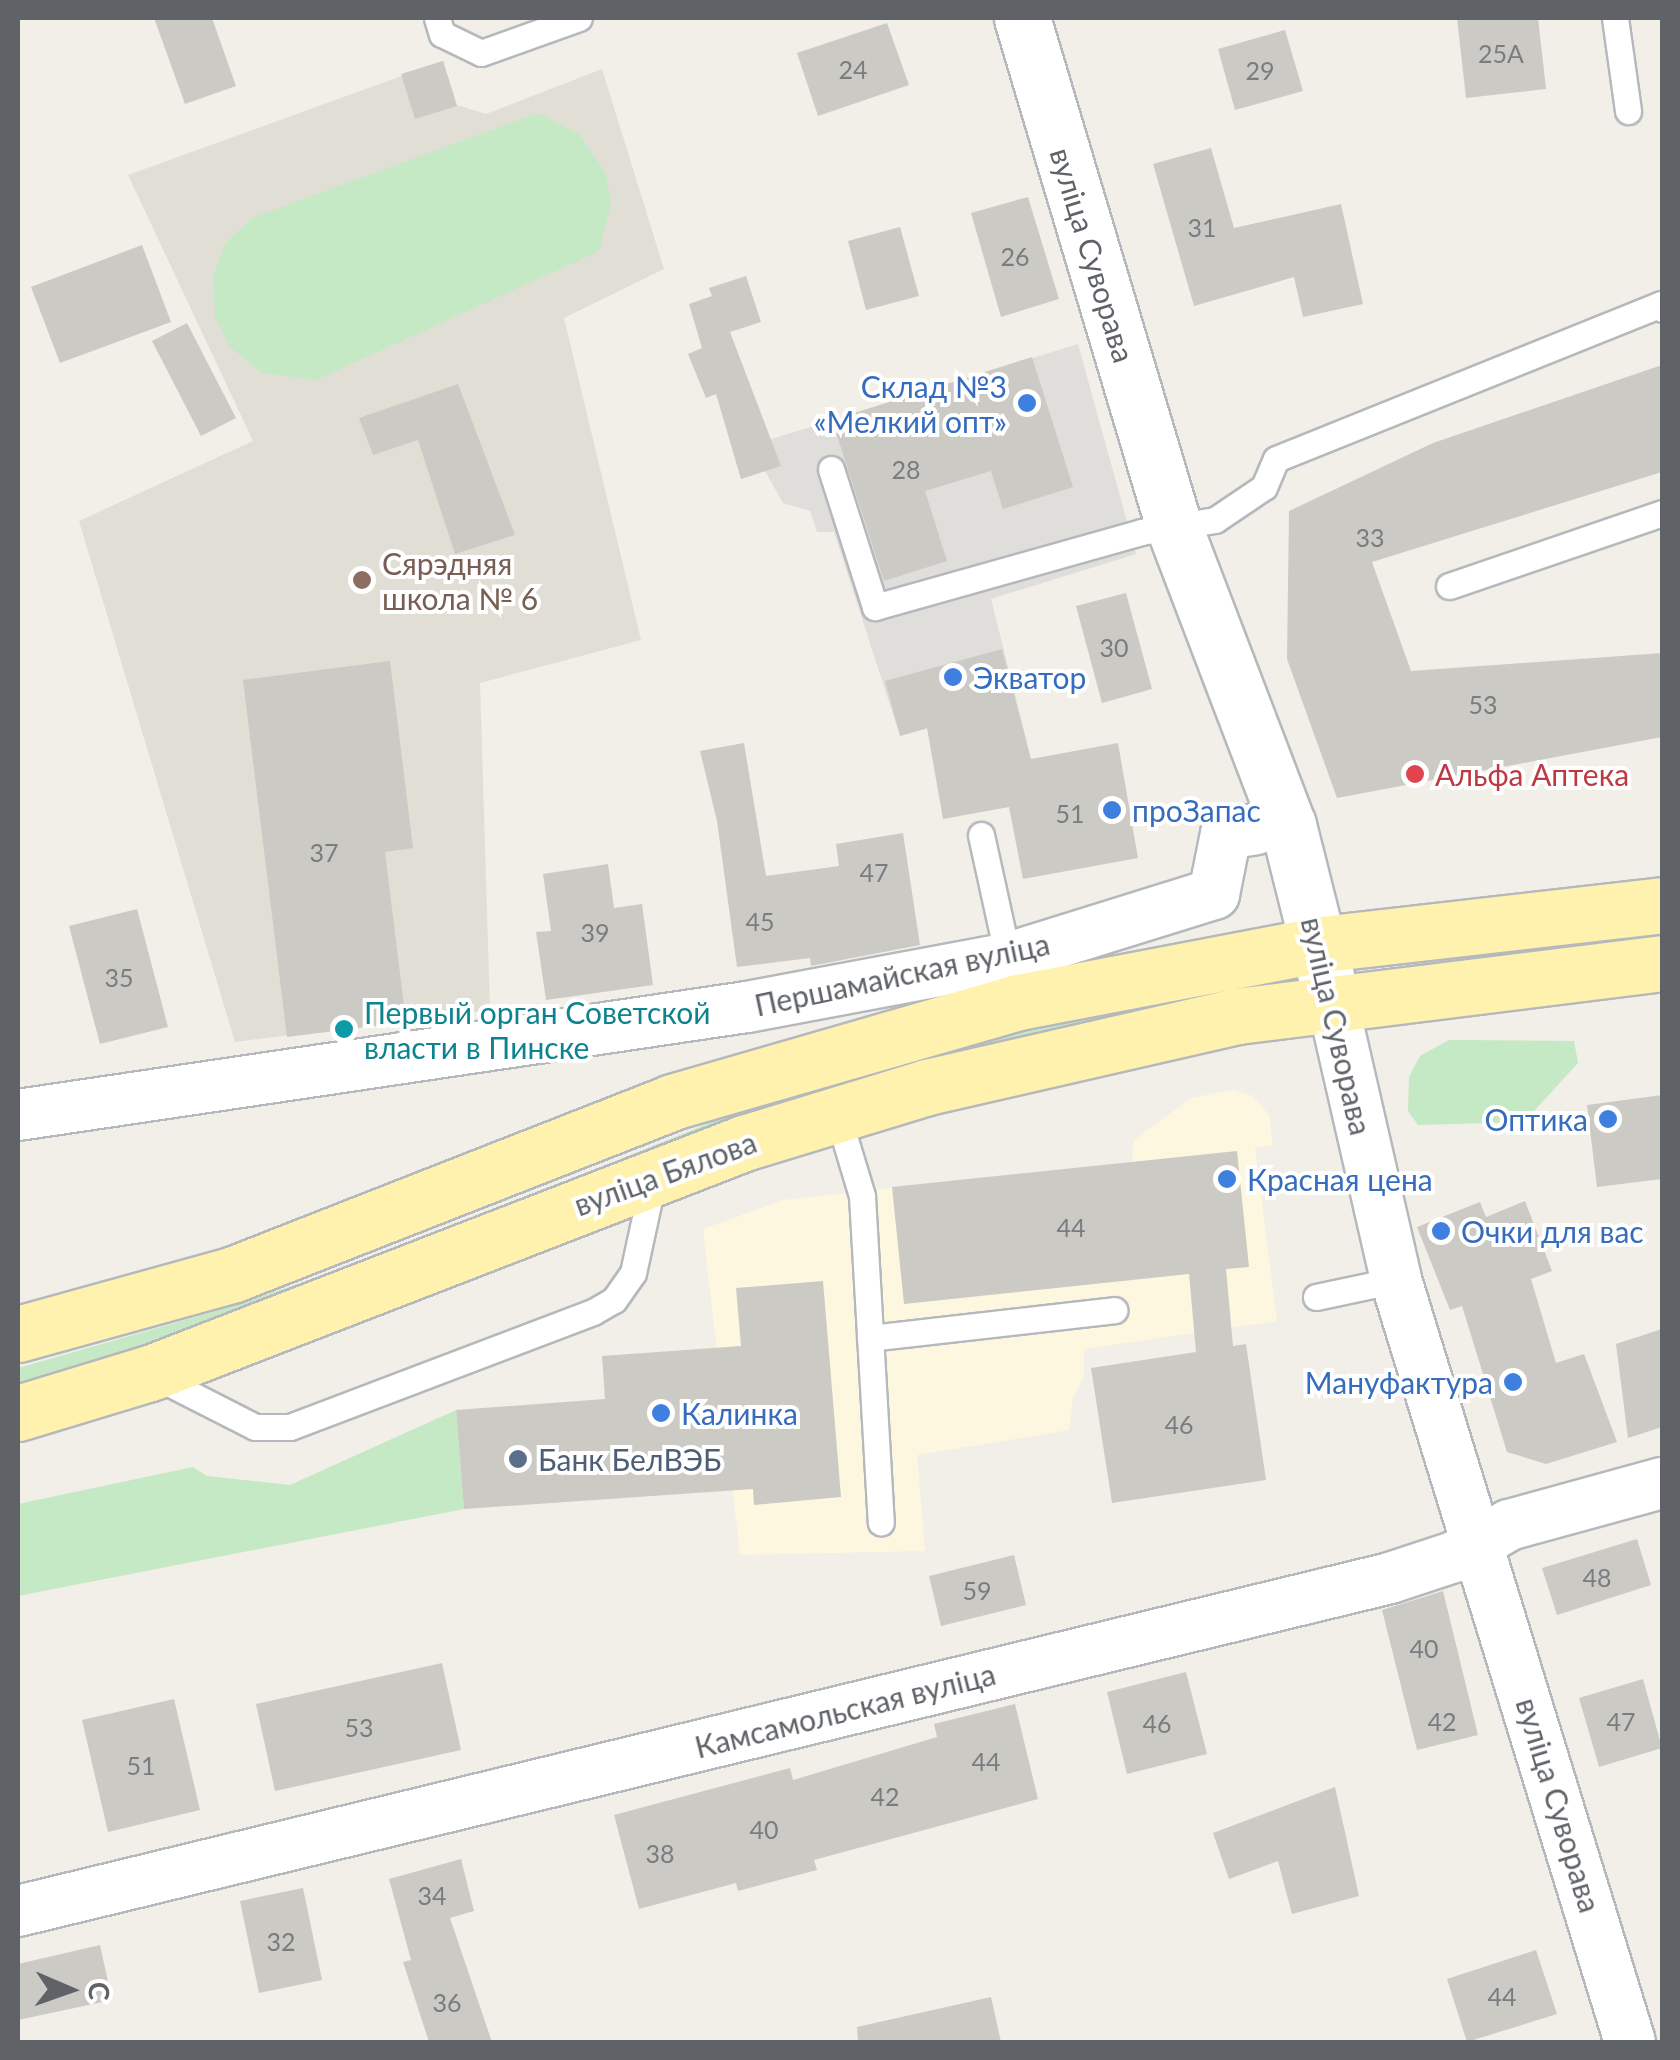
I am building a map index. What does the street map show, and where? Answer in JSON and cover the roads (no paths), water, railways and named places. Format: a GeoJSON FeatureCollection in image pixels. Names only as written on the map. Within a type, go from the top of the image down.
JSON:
{"type":"FeatureCollection","features":[{"type":"Feature","properties":{"kind":"main road"},"geometry":{"type":"LineString","coordinates":[[1322,944],[1662,905]]}},
{"type":"Feature","properties":{"kind":"main road","name":"вуліца Бялова"},"geometry":{"type":"LineString","coordinates":[[18,1334],[234,1274],[672,1102],[1013,980],[1322,944]]}},
{"type":"Feature","properties":{"kind":"main road"},"geometry":{"type":"LineString","coordinates":[[1334,1004],[1662,964]]}},
{"type":"Feature","properties":{"kind":"main road","name":"вуліца Бялова"},"geometry":{"type":"LineString","coordinates":[[18,1413],[150,1374],[654,1176],[837,1114],[1236,1016],[1334,1004]]}},
{"type":"Feature","properties":{"kind":"street","name":"вуліца Суворава"},"geometry":{"type":"LineString","coordinates":[[1022,18],[1174,527],[1288,826],[1322,944],[1396,1280],[1630,2042]]}},
{"type":"Feature","properties":{"kind":"street","name":"Першамайская вуліца"},"geometry":{"type":"LineString","coordinates":[[18,1115],[746,1007],[1013,980],[1214,894],[1226,834],[1256,828]]}},
{"type":"Feature","properties":{"kind":"street","name":"Камсамольская вуліца"},"geometry":{"type":"LineString","coordinates":[[18,1911],[1390,1578],[1480,1544],[1510,1526],[1662,1483]]}},
{"type":"Feature","properties":{"kind":"lane"},"geometry":{"type":"LineString","coordinates":[[436,18],[442,34],[481,53],[580,18]]}},
{"type":"Feature","properties":{"kind":"lane"},"geometry":{"type":"LineString","coordinates":[[1615,18],[1628,111]]}},
{"type":"Feature","properties":{"kind":"lane"},"geometry":{"type":"LineString","coordinates":[[831,469],[874,606],[1174,527],[1215,520],[1264,488],[1276,458],[1662,305]]}},
{"type":"Feature","properties":{"kind":"lane"},"geometry":{"type":"LineString","coordinates":[[1449,586],[1662,513]]}},
{"type":"Feature","properties":{"kind":"lane"},"geometry":{"type":"LineString","coordinates":[[980,836],[1013,980]]}},
{"type":"Feature","properties":{"kind":"lane"},"geometry":{"type":"LineString","coordinates":[[837,1114],[862,1196],[881,1522]]}},
{"type":"Feature","properties":{"kind":"lane"},"geometry":{"type":"LineString","coordinates":[[150,1374],[255,1426],[318,1421],[614,1300],[645,1240],[654,1176]]}},
{"type":"Feature","properties":{"kind":"lane"},"geometry":{"type":"LineString","coordinates":[[1316,1297],[1396,1280]]}},
{"type":"Feature","properties":{"kind":"lane"},"geometry":{"type":"LineString","coordinates":[[870,1338],[1114,1310]]}},
{"type":"Feature","properties":{"kind":"place","name":"Склад №3 «Мелкий опт»"},"geometry":{"type":"Point","coordinates":[1027,403]}},
{"type":"Feature","properties":{"kind":"place","name":"Сярэдняя школа № 6"},"geometry":{"type":"Point","coordinates":[362,580]}},
{"type":"Feature","properties":{"kind":"place","name":"Экватор"},"geometry":{"type":"Point","coordinates":[953,677]}},
{"type":"Feature","properties":{"kind":"place","name":"Альфа Аптека"},"geometry":{"type":"Point","coordinates":[1415,774]}},
{"type":"Feature","properties":{"kind":"place","name":"проЗапас"},"geometry":{"type":"Point","coordinates":[1112,810]}},
{"type":"Feature","properties":{"kind":"place","name":"Первый орган Советской власти в Пинске"},"geometry":{"type":"Point","coordinates":[344,1029]}},
{"type":"Feature","properties":{"kind":"place","name":"Оптика"},"geometry":{"type":"Point","coordinates":[1608,1119]}},
{"type":"Feature","properties":{"kind":"place","name":"Красная цена"},"geometry":{"type":"Point","coordinates":[1227,1179]}},
{"type":"Feature","properties":{"kind":"place","name":"Очки для вас"},"geometry":{"type":"Point","coordinates":[1441,1231]}},
{"type":"Feature","properties":{"kind":"place","name":"Мануфактура"},"geometry":{"type":"Point","coordinates":[1513,1382]}},
{"type":"Feature","properties":{"kind":"place","name":"Калинка"},"geometry":{"type":"Point","coordinates":[661,1413]}},
{"type":"Feature","properties":{"kind":"place","name":"Банк БелВЭБ"},"geometry":{"type":"Point","coordinates":[518,1459]}}]}
